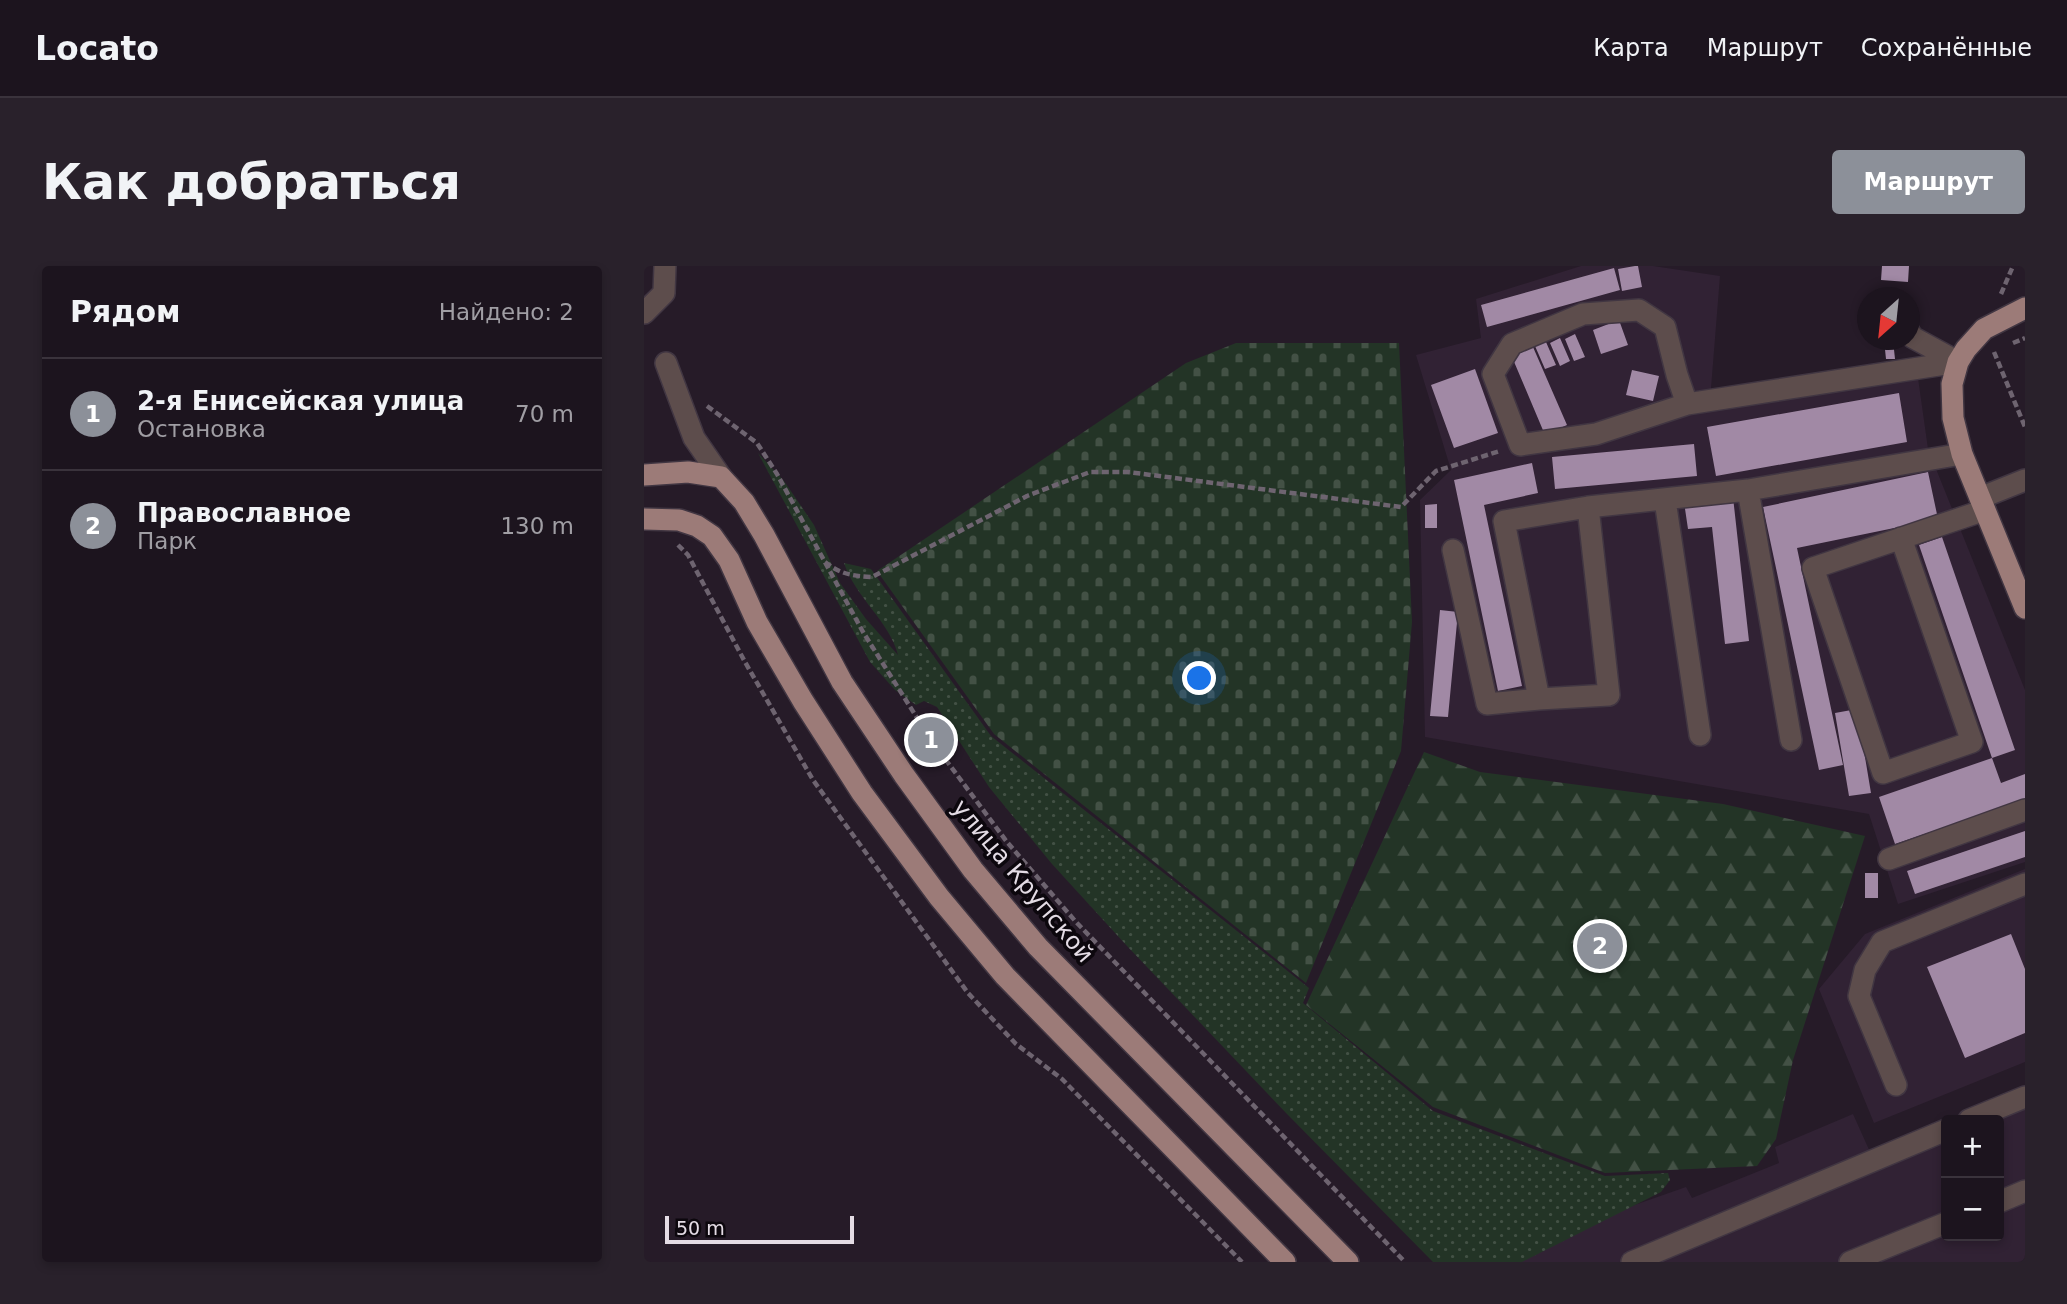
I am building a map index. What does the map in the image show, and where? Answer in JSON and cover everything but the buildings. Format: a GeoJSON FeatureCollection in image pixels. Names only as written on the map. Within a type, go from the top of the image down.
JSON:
{"type":"FeatureCollection","features":[{"type":"Feature","properties":{"kind":"main road"},"geometry":{"type":"LineString","coordinates":[[2025,308],[1984,329],[1958,362],[1952,384],[1953,418],[1962,454],[2025,608]]}},
{"type":"Feature","properties":{"kind":"main road"},"geometry":{"type":"LineString","coordinates":[[644,475],[688,472],[722,477]]}},
{"type":"Feature","properties":{"kind":"main road","name":"улица Крупской"},"geometry":{"type":"LineString","coordinates":[[722,477],[744,502],[765,535],[842,682],[972,870],[1038,947],[1348,1262]]}},
{"type":"Feature","properties":{"kind":"main road"},"geometry":{"type":"LineString","coordinates":[[644,519],[679,520],[697,526],[712,536],[729,560],[757,622],[803,701],[862,793],[939,897],[1004,976],[1286,1262]]}},
{"type":"Feature","properties":{"kind":"lane"},"geometry":{"type":"LineString","coordinates":[[644,313],[664,293],[666,268]]}},
{"type":"Feature","properties":{"kind":"lane"},"geometry":{"type":"LineString","coordinates":[[1687,404],[1665,327],[1639,310],[1583,314],[1511,344],[1493,374],[1520,445],[1596,434],[1687,404],[1958,362]]}},
{"type":"Feature","properties":{"kind":"lane"},"geometry":{"type":"LineString","coordinates":[[1920,341],[1958,362]]}},
{"type":"Feature","properties":{"kind":"lane"},"geometry":{"type":"LineString","coordinates":[[666,363],[694,438],[722,477]]}},
{"type":"Feature","properties":{"kind":"lane"},"geometry":{"type":"LineString","coordinates":[[1539,699],[1504,521],[1587,507],[1748,490],[1962,454]]}},
{"type":"Feature","properties":{"kind":"lane"},"geometry":{"type":"LineString","coordinates":[[1901,538],[1972,742],[1883,773],[1812,568],[1901,538],[1982,504],[2025,480]]}},
{"type":"Feature","properties":{"kind":"lane"},"geometry":{"type":"LineString","coordinates":[[1748,490],[1791,740]]}},
{"type":"Feature","properties":{"kind":"lane"},"geometry":{"type":"LineString","coordinates":[[1665,500],[1700,735]]}},
{"type":"Feature","properties":{"kind":"lane"},"geometry":{"type":"LineString","coordinates":[[1452,550],[1487,704],[1609,695],[1587,507]]}},
{"type":"Feature","properties":{"kind":"lane"},"geometry":{"type":"LineString","coordinates":[[1889,859],[2025,810]]}},
{"type":"Feature","properties":{"kind":"lane"},"geometry":{"type":"LineString","coordinates":[[1896,1085],[1859,996],[1865,970],[1873,956],[1882,942],[2025,884]]}},
{"type":"Feature","properties":{"kind":"lane"},"geometry":{"type":"LineString","coordinates":[[1981,1115],[2025,1097]]}},
{"type":"Feature","properties":{"kind":"lane"},"geometry":{"type":"LineString","coordinates":[[1632,1262],[1941,1132]]}},
{"type":"Feature","properties":{"kind":"lane"},"geometry":{"type":"LineString","coordinates":[[2004,1200],[2025,1191]]}},
{"type":"Feature","properties":{"kind":"lane"},"geometry":{"type":"LineString","coordinates":[[1850,1262],[1941,1225]]}},
{"type":"Feature","properties":{"kind":"path"},"geometry":{"type":"LineString","coordinates":[[1993,351],[2025,427]]}},
{"type":"Feature","properties":{"kind":"path"},"geometry":{"type":"LineString","coordinates":[[704,404],[757,443],[777,474],[863,632],[931,740],[1007,842],[1076,922],[1405,1262]]}},
{"type":"Feature","properties":{"kind":"path"},"geometry":{"type":"LineString","coordinates":[[822,559],[838,572],[872,577],[1027,496],[1090,472],[1128,472],[1401,507],[1436,471],[1520,445]]}},
{"type":"Feature","properties":{"kind":"shaded area"},"geometry":{"type":"Polygon","coordinates":[[[1581,266],[1653,266],[1720,276],[1711,388],[1715,406],[1918,378],[1928,449],[2025,690],[2025,862],[1898,904],[1869,814],[1425,737],[1420,500],[1451,470],[1416,355],[1481,338],[1476,299],[1581,266]]]}},
{"type":"Feature","properties":{"kind":"shaded area"},"geometry":{"type":"Polygon","coordinates":[[[2025,869],[2025,1062],[1874,1123],[1819,989],[1865,934],[2025,869]]]}},
{"type":"Feature","properties":{"kind":"shaded area"},"geometry":{"type":"Polygon","coordinates":[[[2025,1104],[2025,1262],[1472,1262],[1686,1187],[1692,1198],[1779,1163],[1775,1147],[1853,1114],[1875,1163],[1941,1137],[1941,1241],[2004,1241],[2004,1115],[1997,1115],[2025,1104]]]}},
{"type":"Feature","properties":{"kind":"green space"},"geometry":{"type":"Polygon","coordinates":[[[1236,343],[1399,343],[1412,622],[1401,751],[1306,983],[994,734],[877,571],[1186,363],[1236,343]]]}},
{"type":"Feature","properties":{"kind":"green space"},"geometry":{"type":"Polygon","coordinates":[[[758,453],[784,481],[814,525],[840,583],[866,619],[898,655],[888,631],[856,587],[844,563],[871,569],[991,736],[1309,988],[1303,1003],[1433,1111],[1605,1176],[1668,1173],[1670,1180],[1661,1192],[1522,1262],[1433,1262],[1287,1114],[1052,864],[989,787],[937,707],[924,701],[916,705],[895,690],[870,662],[758,453]]]}},
{"type":"Feature","properties":{"kind":"green space"},"geometry":{"type":"Polygon","coordinates":[[[1424,752],[1480,772],[1723,804],[1865,836],[1793,1060],[1776,1139],[1757,1166],[1605,1173],[1433,1107],[1306,1005],[1424,752]]]}},
{"type":"Feature","properties":{"kind":"place","name":"2-я Енисейская улица"},"geometry":{"type":"Point","coordinates":[931,740]}},
{"type":"Feature","properties":{"kind":"place","name":"Православное"},"geometry":{"type":"Point","coordinates":[1600,946]}}]}
